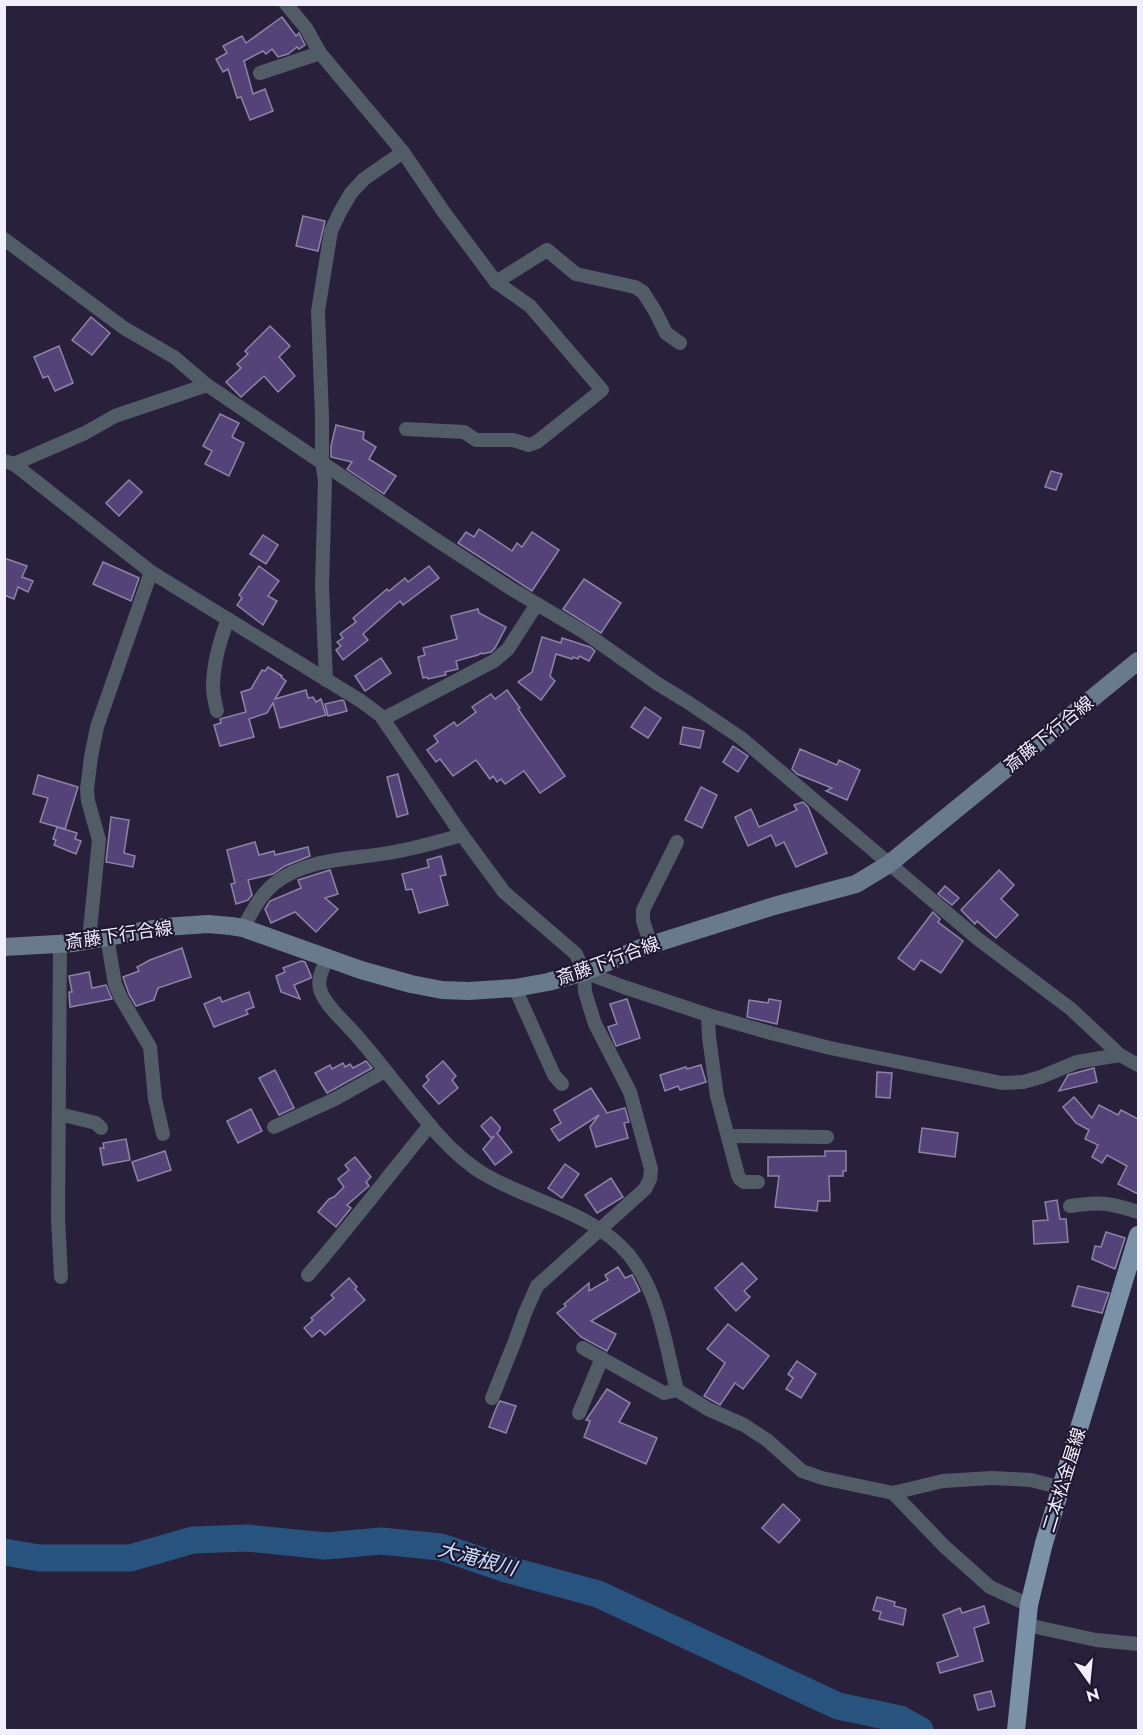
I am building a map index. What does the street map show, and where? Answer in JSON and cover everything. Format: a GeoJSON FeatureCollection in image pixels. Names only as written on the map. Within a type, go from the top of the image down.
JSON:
{"type":"FeatureCollection","features":[{"type":"Feature","properties":{"kind":"main road","name":"斎藤下行合線"},"geometry":{"type":"LineString","coordinates":[[4,947],[60,944],[164,927],[208,924],[243,928],[385,978],[442,990],[515,988],[548,982],[584,972],[651,945],[774,906],[856,884],[889,864],[1138,661]]}},
{"type":"Feature","properties":{"kind":"main road","name":"二本松金屋線"},"geometry":{"type":"LineString","coordinates":[[1016,1731],[1029,1605],[1044,1543],[1138,1235]]}},
{"type":"Feature","properties":{"kind":"street"},"geometry":{"type":"LineString","coordinates":[[286,4],[306,28],[320,52],[403,152],[442,211],[496,282],[530,306],[602,390],[537,442],[529,445],[513,440],[476,440],[464,432],[406,429]]}},
{"type":"Feature","properties":{"kind":"street"},"geometry":{"type":"LineString","coordinates":[[260,72],[320,52]]}},
{"type":"Feature","properties":{"kind":"street"},"geometry":{"type":"LineString","coordinates":[[326,680],[322,586],[325,481],[322,461],[318,311],[331,231],[351,193],[364,179],[403,152]]}},
{"type":"Feature","properties":{"kind":"street"},"geometry":{"type":"LineString","coordinates":[[4,239],[124,328],[174,357],[207,385],[442,543],[584,632],[741,738],[978,939],[1071,1009],[1120,1055],[1138,1065]]}},
{"type":"Feature","properties":{"kind":"street"},"geometry":{"type":"LineString","coordinates":[[496,282],[547,250],[576,274],[635,286],[643,292],[666,333],[680,342]]}},
{"type":"Feature","properties":{"kind":"street"},"geometry":{"type":"LineString","coordinates":[[9,462],[85,433],[115,416],[207,385]]}},
{"type":"Feature","properties":{"kind":"street"},"geometry":{"type":"LineString","coordinates":[[9,462],[151,572],[361,701],[381,716],[504,892],[576,954],[584,972],[585,992],[591,1015],[630,1092],[651,1169],[650,1179],[645,1189],[537,1286],[492,1398]]}},
{"type":"Feature","properties":{"kind":"street"},"geometry":{"type":"LineString","coordinates":[[151,572],[97,727],[87,789],[99,840],[98,939],[121,998],[150,1047],[155,1099],[163,1134]]}},
{"type":"Feature","properties":{"kind":"street"},"geometry":{"type":"LineString","coordinates":[[383,719],[494,661],[508,649],[537,604]]}},
{"type":"Feature","properties":{"kind":"street"},"geometry":{"type":"LineString","coordinates":[[217,711],[213,687],[215,668],[228,619]]}},
{"type":"Feature","properties":{"kind":"street"},"geometry":{"type":"LineString","coordinates":[[243,928],[258,901],[274,884],[288,874],[324,863],[398,851],[462,835]]}},
{"type":"Feature","properties":{"kind":"street"},"geometry":{"type":"LineString","coordinates":[[651,945],[643,921],[643,910],[676,842]]}},
{"type":"Feature","properties":{"kind":"street"},"geometry":{"type":"LineString","coordinates":[[60,944],[58,1218],[61,1276]]}},
{"type":"Feature","properties":{"kind":"street"},"geometry":{"type":"LineString","coordinates":[[328,957],[320,974],[320,991],[429,1125],[459,1155],[495,1180],[601,1229],[628,1254],[643,1275],[657,1305],[677,1390]]}},
{"type":"Feature","properties":{"kind":"street"},"geometry":{"type":"LineString","coordinates":[[584,972],[708,1015],[830,1048],[1002,1083],[1023,1082],[1077,1062],[1120,1055]]}},
{"type":"Feature","properties":{"kind":"street"},"geometry":{"type":"LineString","coordinates":[[515,988],[554,1075],[562,1084]]}},
{"type":"Feature","properties":{"kind":"street"},"geometry":{"type":"LineString","coordinates":[[708,1015],[717,1096],[740,1179],[744,1182],[758,1182]]}},
{"type":"Feature","properties":{"kind":"street"},"geometry":{"type":"LineString","coordinates":[[274,1127],[335,1099],[385,1071]]}},
{"type":"Feature","properties":{"kind":"street"},"geometry":{"type":"LineString","coordinates":[[59,1113],[96,1123],[101,1128]]}},
{"type":"Feature","properties":{"kind":"street"},"geometry":{"type":"LineString","coordinates":[[308,1275],[429,1125]]}},
{"type":"Feature","properties":{"kind":"street"},"geometry":{"type":"LineString","coordinates":[[728,1136],[827,1137]]}},
{"type":"Feature","properties":{"kind":"street"},"geometry":{"type":"LineString","coordinates":[[1070,1206],[1111,1203],[1138,1212]]}},
{"type":"Feature","properties":{"kind":"street"},"geometry":{"type":"LineString","coordinates":[[583,1348],[664,1393],[677,1390],[708,1409],[744,1425],[767,1440],[802,1471],[822,1478],[893,1493],[943,1481],[991,1478],[1031,1480],[1062,1488]]}},
{"type":"Feature","properties":{"kind":"street"},"geometry":{"type":"LineString","coordinates":[[579,1413],[602,1358]]}},
{"type":"Feature","properties":{"kind":"street"},"geometry":{"type":"LineString","coordinates":[[893,1493],[945,1547],[990,1587],[1029,1605]]}},
{"type":"Feature","properties":{"kind":"street"},"geometry":{"type":"LineString","coordinates":[[1027,1624],[1096,1640],[1138,1644]]}},
{"type":"Feature","properties":{"kind":"building"},"geometry":{"type":"Polygon","coordinates":[[[282,17],[296,36],[299,33],[305,45],[278,57],[272,49],[266,54],[263,51],[244,61],[253,94],[265,89],[273,111],[250,120],[241,97],[237,98],[228,69],[223,72],[216,59],[227,53],[223,46],[242,36],[246,43],[282,17]]]}},
{"type":"Feature","properties":{"kind":"building"},"geometry":{"type":"Polygon","coordinates":[[[303,216],[325,221],[318,251],[296,246],[303,216]]]}},
{"type":"Feature","properties":{"kind":"building"},"geometry":{"type":"Polygon","coordinates":[[[91,317],[110,333],[92,355],[72,340],[91,317]]]}},
{"type":"Feature","properties":{"kind":"building"},"geometry":{"type":"Polygon","coordinates":[[[270,326],[290,346],[279,357],[295,376],[278,392],[264,376],[241,397],[226,382],[241,368],[237,364],[248,354],[245,351],[270,326]]]}},
{"type":"Feature","properties":{"kind":"building"},"geometry":{"type":"Polygon","coordinates":[[[59,346],[73,383],[55,391],[48,376],[43,378],[34,357],[59,346]]]}},
{"type":"Feature","properties":{"kind":"building"},"geometry":{"type":"Polygon","coordinates":[[[220,414],[239,423],[232,437],[244,443],[229,476],[205,464],[212,451],[203,446],[220,414]]]}},
{"type":"Feature","properties":{"kind":"building"},"geometry":{"type":"Polygon","coordinates":[[[336,425],[364,432],[363,439],[376,447],[369,459],[396,476],[384,494],[347,469],[352,462],[331,457],[336,425]]]}},
{"type":"Feature","properties":{"kind":"building"},"geometry":{"type":"Polygon","coordinates":[[[1051,471],[1062,474],[1056,490],[1045,487],[1051,471]]]}},
{"type":"Feature","properties":{"kind":"building"},"geometry":{"type":"Polygon","coordinates":[[[129,480],[142,492],[119,516],[106,503],[129,480]]]}},
{"type":"Feature","properties":{"kind":"building"},"geometry":{"type":"Polygon","coordinates":[[[479,529],[512,551],[517,543],[522,547],[532,532],[559,550],[532,591],[458,543],[466,532],[474,537],[479,529]]]}},
{"type":"Feature","properties":{"kind":"building"},"geometry":{"type":"Polygon","coordinates":[[[263,535],[278,545],[266,564],[250,554],[263,535]]]}},
{"type":"Feature","properties":{"kind":"building"},"geometry":{"type":"Polygon","coordinates":[[[4,558],[27,566],[22,577],[33,581],[28,592],[18,587],[14,599],[4,595],[4,558]]]}},
{"type":"Feature","properties":{"kind":"building"},"geometry":{"type":"Polygon","coordinates":[[[103,562],[139,578],[131,601],[93,584],[103,562]]]}},
{"type":"Feature","properties":{"kind":"building"},"geometry":{"type":"Polygon","coordinates":[[[259,566],[279,581],[268,596],[277,601],[263,625],[237,605],[242,598],[239,595],[259,566]]]}},
{"type":"Feature","properties":{"kind":"building"},"geometry":{"type":"Polygon","coordinates":[[[429,566],[439,578],[403,605],[400,601],[363,634],[368,640],[343,660],[336,650],[341,646],[337,642],[343,638],[340,634],[356,622],[353,618],[387,589],[389,591],[405,578],[408,582],[429,566]]]}},
{"type":"Feature","properties":{"kind":"building"},"geometry":{"type":"Polygon","coordinates":[[[584,579],[621,603],[601,633],[563,609],[584,579]]]}},
{"type":"Feature","properties":{"kind":"building"},"geometry":{"type":"Polygon","coordinates":[[[478,609],[479,613],[506,627],[495,648],[491,652],[456,661],[458,669],[445,672],[446,675],[423,678],[418,657],[425,655],[423,648],[457,639],[451,616],[478,609]]]}},
{"type":"Feature","properties":{"kind":"building"},"geometry":{"type":"Polygon","coordinates":[[[542,637],[561,643],[562,638],[590,647],[595,651],[589,661],[579,656],[578,659],[573,657],[572,659],[556,654],[550,676],[555,681],[541,700],[518,682],[532,672],[542,637]]]}},
{"type":"Feature","properties":{"kind":"building"},"geometry":{"type":"Polygon","coordinates":[[[381,658],[391,673],[365,691],[355,676],[381,658]]]}},
{"type":"Feature","properties":{"kind":"building"},"geometry":{"type":"Polygon","coordinates":[[[268,667],[286,681],[275,699],[306,690],[308,698],[313,697],[316,702],[321,699],[326,715],[280,728],[273,703],[267,713],[249,719],[254,737],[220,746],[214,725],[221,723],[220,719],[246,712],[241,692],[251,689],[262,670],[265,671],[268,667]]]}},
{"type":"Feature","properties":{"kind":"building"},"geometry":{"type":"Polygon","coordinates":[[[507,690],[565,776],[540,793],[524,771],[505,784],[501,779],[497,782],[493,776],[490,779],[476,760],[453,776],[440,759],[436,762],[427,750],[438,742],[434,736],[454,722],[457,726],[476,712],[472,707],[491,694],[495,699],[507,690]]]}},
{"type":"Feature","properties":{"kind":"building"},"geometry":{"type":"Polygon","coordinates":[[[342,700],[347,711],[328,716],[325,704],[342,700]]]}},
{"type":"Feature","properties":{"kind":"building"},"geometry":{"type":"Polygon","coordinates":[[[645,707],[661,718],[648,738],[631,727],[645,707]]]}},
{"type":"Feature","properties":{"kind":"building"},"geometry":{"type":"Polygon","coordinates":[[[683,727],[704,731],[700,748],[680,744],[683,727]]]}},
{"type":"Feature","properties":{"kind":"building"},"geometry":{"type":"Polygon","coordinates":[[[733,746],[748,756],[738,772],[723,762],[733,746]]]}},
{"type":"Feature","properties":{"kind":"building"},"geometry":{"type":"Polygon","coordinates":[[[800,749],[837,765],[839,760],[860,770],[847,800],[826,791],[832,788],[797,774],[792,769],[800,749]]]}},
{"type":"Feature","properties":{"kind":"building"},"geometry":{"type":"Polygon","coordinates":[[[398,774],[408,814],[397,817],[387,777],[398,774]]]}},
{"type":"Feature","properties":{"kind":"building"},"geometry":{"type":"Polygon","coordinates":[[[38,775],[78,787],[65,829],[40,822],[48,798],[33,794],[38,775]]]}},
{"type":"Feature","properties":{"kind":"building"},"geometry":{"type":"Polygon","coordinates":[[[701,787],[717,795],[702,828],[685,820],[701,787]]]}},
{"type":"Feature","properties":{"kind":"building"},"geometry":{"type":"Polygon","coordinates":[[[803,802],[808,807],[827,853],[796,867],[784,842],[776,846],[771,835],[748,846],[735,817],[751,809],[759,827],[797,810],[794,805],[803,802]]]}},
{"type":"Feature","properties":{"kind":"building"},"geometry":{"type":"Polygon","coordinates":[[[111,817],[129,820],[124,853],[135,856],[133,867],[106,862],[111,817]]]}},
{"type":"Feature","properties":{"kind":"building"},"geometry":{"type":"Polygon","coordinates":[[[57,827],[77,833],[75,839],[81,841],[76,854],[54,845],[56,840],[53,839],[57,827]]]}},
{"type":"Feature","properties":{"kind":"building"},"geometry":{"type":"Polygon","coordinates":[[[255,842],[259,855],[274,851],[275,855],[308,847],[310,856],[285,866],[273,874],[248,880],[252,895],[248,900],[236,904],[231,884],[235,883],[227,850],[255,842]]]}},
{"type":"Feature","properties":{"kind":"building"},"geometry":{"type":"Polygon","coordinates":[[[441,856],[446,875],[440,876],[448,905],[419,913],[412,889],[406,890],[402,874],[429,867],[427,860],[441,856]]]}},
{"type":"Feature","properties":{"kind":"building"},"geometry":{"type":"Polygon","coordinates":[[[330,870],[338,894],[325,898],[338,909],[316,932],[295,912],[271,923],[265,909],[270,901],[301,888],[298,880],[330,870]]]}},
{"type":"Feature","properties":{"kind":"building"},"geometry":{"type":"Polygon","coordinates":[[[999,870],[1014,885],[1001,899],[1018,915],[996,938],[977,921],[975,924],[961,910],[999,870]]]}},
{"type":"Feature","properties":{"kind":"building"},"geometry":{"type":"Polygon","coordinates":[[[945,886],[959,898],[952,905],[938,894],[945,886]]]}},
{"type":"Feature","properties":{"kind":"building"},"geometry":{"type":"Polygon","coordinates":[[[933,912],[940,919],[938,922],[963,941],[941,973],[921,960],[914,970],[898,958],[933,912]]]}},
{"type":"Feature","properties":{"kind":"building"},"geometry":{"type":"Polygon","coordinates":[[[182,948],[191,977],[158,988],[154,1000],[136,1006],[123,977],[139,971],[137,967],[150,960],[182,948]]]}},
{"type":"Feature","properties":{"kind":"building"},"geometry":{"type":"Polygon","coordinates":[[[301,961],[305,962],[311,978],[294,985],[300,999],[281,992],[276,976],[285,972],[283,968],[301,961]]]}},
{"type":"Feature","properties":{"kind":"building"},"geometry":{"type":"Polygon","coordinates":[[[89,972],[92,988],[106,985],[112,999],[70,1007],[69,992],[72,992],[69,976],[89,972]]]}},
{"type":"Feature","properties":{"kind":"building"},"geometry":{"type":"Polygon","coordinates":[[[249,992],[254,1007],[246,1010],[248,1014],[214,1027],[204,1004],[220,997],[222,1002],[249,992]]]}},
{"type":"Feature","properties":{"kind":"building"},"geometry":{"type":"Polygon","coordinates":[[[627,999],[640,1038],[616,1046],[608,1027],[617,1024],[610,1004],[627,999]]]}},
{"type":"Feature","properties":{"kind":"building"},"geometry":{"type":"Polygon","coordinates":[[[769,999],[781,1001],[777,1024],[747,1017],[749,1000],[768,1003],[769,999]]]}},
{"type":"Feature","properties":{"kind":"building"},"geometry":{"type":"Polygon","coordinates":[[[366,1061],[372,1068],[327,1093],[315,1073],[330,1065],[332,1069],[343,1063],[345,1067],[350,1064],[353,1068],[366,1061]]]}},
{"type":"Feature","properties":{"kind":"building"},"geometry":{"type":"Polygon","coordinates":[[[443,1061],[456,1076],[452,1080],[458,1088],[439,1104],[423,1086],[429,1080],[426,1076],[443,1061]]]}},
{"type":"Feature","properties":{"kind":"building"},"geometry":{"type":"Polygon","coordinates":[[[701,1065],[706,1082],[680,1090],[678,1086],[665,1091],[660,1075],[701,1065]]]}},
{"type":"Feature","properties":{"kind":"building"},"geometry":{"type":"Polygon","coordinates":[[[1094,1068],[1097,1082],[1059,1091],[1068,1075],[1094,1068]]]}},
{"type":"Feature","properties":{"kind":"building"},"geometry":{"type":"Polygon","coordinates":[[[275,1070],[294,1108],[279,1115],[259,1078],[275,1070]]]}},
{"type":"Feature","properties":{"kind":"building"},"geometry":{"type":"Polygon","coordinates":[[[877,1072],[892,1073],[890,1098],[876,1097],[877,1072]]]}},
{"type":"Feature","properties":{"kind":"building"},"geometry":{"type":"Polygon","coordinates":[[[591,1088],[607,1113],[625,1108],[629,1122],[624,1123],[628,1138],[596,1147],[590,1127],[599,1115],[559,1141],[551,1129],[561,1123],[554,1110],[591,1088]]]}},
{"type":"Feature","properties":{"kind":"building"},"geometry":{"type":"Polygon","coordinates":[[[1074,1097],[1092,1118],[1099,1105],[1118,1115],[1121,1110],[1138,1119],[1138,1194],[1118,1184],[1127,1166],[1107,1155],[1102,1163],[1092,1157],[1098,1145],[1085,1139],[1089,1130],[1076,1123],[1063,1107],[1074,1097]]]}},
{"type":"Feature","properties":{"kind":"building"},"geometry":{"type":"Polygon","coordinates":[[[251,1109],[262,1131],[238,1143],[227,1121],[251,1109]]]}},
{"type":"Feature","properties":{"kind":"building"},"geometry":{"type":"Polygon","coordinates":[[[491,1117],[500,1127],[497,1133],[512,1152],[495,1165],[483,1149],[494,1136],[491,1138],[481,1126],[491,1117]]]}},
{"type":"Feature","properties":{"kind":"building"},"geometry":{"type":"Polygon","coordinates":[[[922,1128],[958,1133],[955,1157],[919,1152],[922,1128]]]}},
{"type":"Feature","properties":{"kind":"building"},"geometry":{"type":"Polygon","coordinates":[[[126,1139],[130,1160],[103,1165],[100,1148],[104,1148],[103,1143],[126,1139]]]}},
{"type":"Feature","properties":{"kind":"building"},"geometry":{"type":"Polygon","coordinates":[[[165,1151],[171,1170],[138,1181],[132,1162],[165,1151]]]}},
{"type":"Feature","properties":{"kind":"building"},"geometry":{"type":"Polygon","coordinates":[[[825,1151],[846,1151],[846,1171],[843,1171],[843,1176],[829,1176],[830,1201],[818,1201],[817,1211],[775,1207],[779,1176],[768,1176],[768,1157],[825,1156],[825,1151]]]}},
{"type":"Feature","properties":{"kind":"building"},"geometry":{"type":"Polygon","coordinates":[[[355,1157],[371,1177],[366,1182],[369,1186],[347,1205],[351,1208],[336,1227],[318,1212],[344,1187],[338,1179],[349,1170],[345,1165],[355,1157]]]}},
{"type":"Feature","properties":{"kind":"building"},"geometry":{"type":"Polygon","coordinates":[[[565,1164],[579,1174],[562,1198],[548,1188],[565,1164]]]}},
{"type":"Feature","properties":{"kind":"building"},"geometry":{"type":"Polygon","coordinates":[[[611,1178],[623,1197],[597,1213],[585,1195],[611,1178]]]}},
{"type":"Feature","properties":{"kind":"building"},"geometry":{"type":"Polygon","coordinates":[[[1057,1200],[1060,1219],[1066,1219],[1068,1242],[1034,1244],[1033,1221],[1048,1220],[1045,1202],[1057,1200]]]}},
{"type":"Feature","properties":{"kind":"building"},"geometry":{"type":"Polygon","coordinates":[[[1106,1232],[1125,1238],[1115,1269],[1092,1259],[1095,1246],[1101,1247],[1106,1232]]]}},
{"type":"Feature","properties":{"kind":"building"},"geometry":{"type":"Polygon","coordinates":[[[742,1263],[757,1279],[744,1291],[750,1297],[736,1311],[715,1288],[742,1263]]]}},
{"type":"Feature","properties":{"kind":"building"},"geometry":{"type":"Polygon","coordinates":[[[618,1267],[625,1278],[632,1275],[640,1291],[591,1321],[616,1334],[607,1351],[581,1337],[557,1313],[589,1283],[589,1291],[608,1280],[605,1275],[618,1267]]]}},
{"type":"Feature","properties":{"kind":"building"},"geometry":{"type":"Polygon","coordinates":[[[349,1278],[365,1300],[325,1335],[320,1330],[312,1337],[304,1328],[313,1320],[311,1318],[334,1298],[331,1295],[349,1278]]]}},
{"type":"Feature","properties":{"kind":"building"},"geometry":{"type":"Polygon","coordinates":[[[1078,1286],[1109,1293],[1102,1313],[1072,1306],[1078,1286]]]}},
{"type":"Feature","properties":{"kind":"building"},"geometry":{"type":"Polygon","coordinates":[[[728,1324],[769,1356],[743,1389],[735,1383],[720,1405],[704,1396],[725,1363],[707,1349],[728,1324]]]}},
{"type":"Feature","properties":{"kind":"building"},"geometry":{"type":"Polygon","coordinates":[[[797,1361],[816,1374],[801,1398],[786,1389],[793,1378],[788,1374],[797,1361]]]}},
{"type":"Feature","properties":{"kind":"building"},"geometry":{"type":"Polygon","coordinates":[[[607,1389],[630,1403],[619,1422],[657,1438],[646,1464],[584,1437],[590,1421],[586,1420],[607,1389]]]}},
{"type":"Feature","properties":{"kind":"building"},"geometry":{"type":"Polygon","coordinates":[[[500,1401],[516,1406],[506,1433],[489,1427],[500,1401]]]}},
{"type":"Feature","properties":{"kind":"building"},"geometry":{"type":"Polygon","coordinates":[[[783,1504],[800,1520],[779,1543],[762,1528],[783,1504]]]}},
{"type":"Feature","properties":{"kind":"building"},"geometry":{"type":"Polygon","coordinates":[[[877,1597],[895,1602],[894,1606],[906,1609],[903,1625],[879,1619],[881,1612],[873,1610],[877,1597]]]}},
{"type":"Feature","properties":{"kind":"building"},"geometry":{"type":"Polygon","coordinates":[[[984,1606],[989,1623],[974,1628],[983,1661],[940,1673],[937,1663],[958,1656],[943,1615],[960,1608],[962,1613],[984,1606]]]}},
{"type":"Feature","properties":{"kind":"building"},"geometry":{"type":"Polygon","coordinates":[[[991,1691],[995,1706],[978,1710],[974,1695],[991,1691]]]}},
{"type":"Feature","properties":{"kind":"waterway","name":"大滝根川"},"geometry":{"type":"LineString","coordinates":[[4,1552],[39,1558],[130,1558],[193,1540],[247,1538],[326,1546],[381,1541],[441,1547],[506,1569],[598,1594],[838,1706],[900,1719],[920,1730]]}}]}
